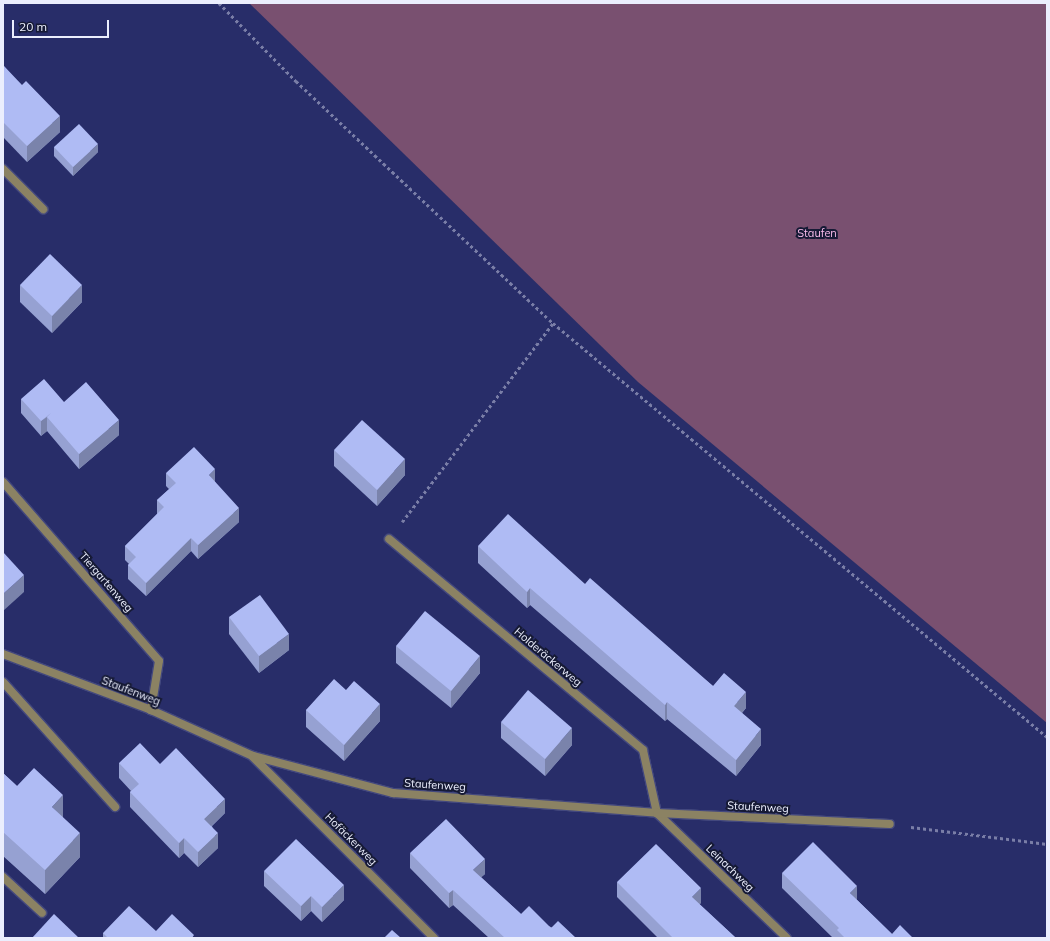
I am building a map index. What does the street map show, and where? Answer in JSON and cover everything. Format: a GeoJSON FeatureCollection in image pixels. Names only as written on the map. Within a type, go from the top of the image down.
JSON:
{"type":"FeatureCollection","features":[{"type":"Feature","properties":{"kind":"street"},"geometry":{"type":"LineString","coordinates":[[3,170],[43,209]]}},
{"type":"Feature","properties":{"kind":"street","name":"Tiergartenweg"},"geometry":{"type":"LineString","coordinates":[[3,482],[159,661],[151,710]]}},
{"type":"Feature","properties":{"kind":"street","name":"Holderäckerweg"},"geometry":{"type":"LineString","coordinates":[[390,539],[643,750],[657,813]]}},
{"type":"Feature","properties":{"kind":"street","name":"Staufenweg"},"geometry":{"type":"LineString","coordinates":[[3,654],[151,710],[253,756],[392,793],[657,813],[890,824]]}},
{"type":"Feature","properties":{"kind":"street"},"geometry":{"type":"LineString","coordinates":[[3,682],[115,807]]}},
{"type":"Feature","properties":{"kind":"street","name":"Hofäckerweg"},"geometry":{"type":"LineString","coordinates":[[253,756],[434,938]]}},
{"type":"Feature","properties":{"kind":"street","name":"Leinachweg"},"geometry":{"type":"LineString","coordinates":[[657,813],[787,938]]}},
{"type":"Feature","properties":{"kind":"street"},"geometry":{"type":"LineString","coordinates":[[3,877],[42,913]]}},
{"type":"Feature","properties":{"kind":"path"},"geometry":{"type":"LineString","coordinates":[[219,3],[296,81],[553,323],[1047,737]]}},
{"type":"Feature","properties":{"kind":"path"},"geometry":{"type":"LineString","coordinates":[[390,539],[553,323]]}},
{"type":"Feature","properties":{"kind":"path"},"geometry":{"type":"LineString","coordinates":[[890,824],[1047,844]]}},
{"type":"Feature","properties":{"kind":"green space","name":"Staufen"},"geometry":{"type":"Polygon","coordinates":[[[249,3],[1047,3],[1047,723],[638,382],[249,3]]]}},
{"type":"Feature","properties":{"kind":"building"},"geometry":{"type":"Polygon","coordinates":[[[3,65],[22,85],[26,81],[60,116],[27,146],[3,122],[3,65]]]}},
{"type":"Feature","properties":{"kind":"building"},"geometry":{"type":"Polygon","coordinates":[[[79,124],[98,144],[73,167],[54,147],[79,124]]]}},
{"type":"Feature","properties":{"kind":"building"},"geometry":{"type":"Polygon","coordinates":[[[50,254],[82,285],[52,316],[20,285],[50,254]]]}},
{"type":"Feature","properties":{"kind":"building"},"geometry":{"type":"Polygon","coordinates":[[[44,379],[64,402],[86,382],[119,420],[79,454],[47,417],[51,413],[41,421],[21,399],[44,379]]]}},
{"type":"Feature","properties":{"kind":"building"},"geometry":{"type":"Polygon","coordinates":[[[362,420],[405,459],[377,490],[334,450],[362,420]]]}},
{"type":"Feature","properties":{"kind":"building"},"geometry":{"type":"Polygon","coordinates":[[[194,447],[215,469],[209,475],[239,508],[198,545],[191,538],[146,583],[128,565],[136,557],[125,546],[164,507],[157,500],[176,483],[166,473],[194,447]]]}},
{"type":"Feature","properties":{"kind":"building"},"geometry":{"type":"Polygon","coordinates":[[[508,514],[585,584],[590,578],[713,686],[724,673],[746,692],[734,706],[761,729],[736,760],[667,702],[665,705],[530,588],[527,592],[478,546],[508,514]]]}},
{"type":"Feature","properties":{"kind":"building"},"geometry":{"type":"Polygon","coordinates":[[[3,552],[24,575],[3,594],[3,552]]]}},
{"type":"Feature","properties":{"kind":"building"},"geometry":{"type":"Polygon","coordinates":[[[260,595],[289,634],[259,656],[229,617],[260,595]]]}},
{"type":"Feature","properties":{"kind":"building"},"geometry":{"type":"Polygon","coordinates":[[[425,611],[480,656],[451,691],[396,646],[425,611]]]}},
{"type":"Feature","properties":{"kind":"building"},"geometry":{"type":"Polygon","coordinates":[[[334,679],[346,690],[354,681],[380,704],[344,745],[306,710],[334,679]]]}},
{"type":"Feature","properties":{"kind":"building"},"geometry":{"type":"Polygon","coordinates":[[[528,690],[572,728],[545,759],[501,722],[528,690]]]}},
{"type":"Feature","properties":{"kind":"building"},"geometry":{"type":"Polygon","coordinates":[[[140,743],[160,764],[176,748],[225,799],[204,819],[218,833],[198,852],[184,838],[179,843],[130,792],[139,784],[119,763],[140,743]]]}},
{"type":"Feature","properties":{"kind":"building"},"geometry":{"type":"Polygon","coordinates":[[[34,768],[63,795],[52,807],[80,833],[45,870],[3,832],[3,773],[17,786],[34,768]]]}},
{"type":"Feature","properties":{"kind":"building"},"geometry":{"type":"Polygon","coordinates":[[[446,819],[485,859],[473,870],[521,914],[529,906],[551,928],[558,921],[576,938],[505,938],[453,890],[449,893],[410,853],[446,819]]]}},
{"type":"Feature","properties":{"kind":"building"},"geometry":{"type":"Polygon","coordinates":[[[296,839],[344,885],[322,907],[311,896],[301,906],[264,871],[296,839]]]}},
{"type":"Feature","properties":{"kind":"building"},"geometry":{"type":"Polygon","coordinates":[[[813,842],[857,886],[850,893],[892,934],[900,925],[913,938],[845,938],[837,930],[839,928],[782,873],[813,842]]]}},
{"type":"Feature","properties":{"kind":"building"},"geometry":{"type":"Polygon","coordinates":[[[656,844],[701,888],[692,897],[736,938],[673,938],[617,882],[656,844]]]}},
{"type":"Feature","properties":{"kind":"building"},"geometry":{"type":"Polygon","coordinates":[[[129,906],[156,931],[172,914],[194,935],[192,938],[108,938],[103,933],[129,906]]]}},
{"type":"Feature","properties":{"kind":"building"},"geometry":{"type":"Polygon","coordinates":[[[54,914],[79,938],[32,938],[54,914]]]}},
{"type":"Feature","properties":{"kind":"building"},"geometry":{"type":"Polygon","coordinates":[[[392,930],[401,938],[384,938],[392,930]]]}}]}
